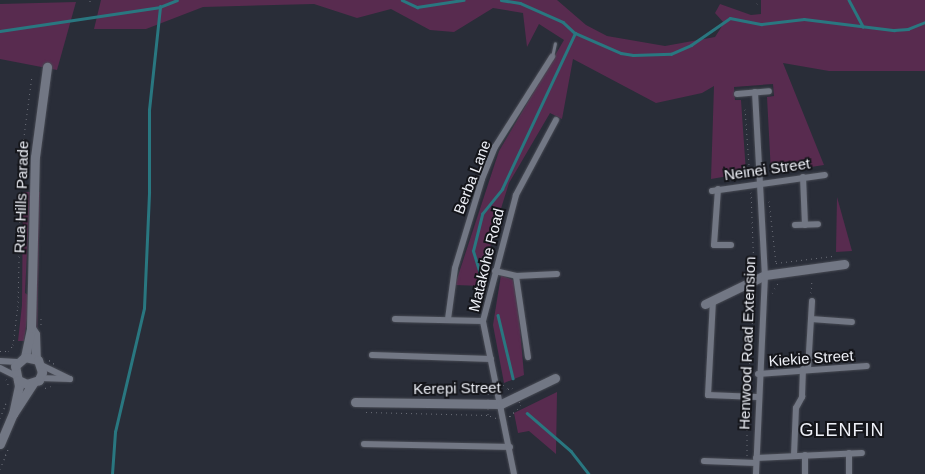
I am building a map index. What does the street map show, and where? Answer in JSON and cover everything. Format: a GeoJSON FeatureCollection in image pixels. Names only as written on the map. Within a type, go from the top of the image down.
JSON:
{"type":"FeatureCollection","features":[{"type":"Feature","properties":{"kind":"street","name":"Berba Lane"},"geometry":{"type":"LineString","coordinates":[[448,319],[455,268],[482,179],[495,147],[552,57]]}},
{"type":"Feature","properties":{"kind":"street","name":"Rua Hills Parade"},"geometry":{"type":"LineString","coordinates":[[13,414],[17,378],[31,328],[35,157],[47,67]]}},
{"type":"Feature","properties":{"kind":"street"},"geometry":{"type":"LineString","coordinates":[[737,94],[769,91]]}},
{"type":"Feature","properties":{"kind":"street","name":"Henwood Road Extension"},"geometry":{"type":"LineString","coordinates":[[754,92],[765,275],[758,374],[756,474]]}},
{"type":"Feature","properties":{"kind":"street","name":"Matakohe Road"},"geometry":{"type":"LineString","coordinates":[[514,474],[483,321],[495,271],[523,176],[556,120]]}},
{"type":"Feature","properties":{"kind":"street","name":"Neinei Street"},"geometry":{"type":"LineString","coordinates":[[731,245],[714,245],[715,190],[825,175]]}},
{"type":"Feature","properties":{"kind":"street"},"geometry":{"type":"LineString","coordinates":[[803,177],[805,225]]}},
{"type":"Feature","properties":{"kind":"street"},"geometry":{"type":"LineString","coordinates":[[795,225],[818,224]]}},
{"type":"Feature","properties":{"kind":"street"},"geometry":{"type":"LineString","coordinates":[[757,397],[708,395],[709,302],[765,275],[844,264]]}},
{"type":"Feature","properties":{"kind":"street"},"geometry":{"type":"LineString","coordinates":[[495,271],[516,276],[557,274]]}},
{"type":"Feature","properties":{"kind":"street"},"geometry":{"type":"LineString","coordinates":[[516,276],[528,357]]}},
{"type":"Feature","properties":{"kind":"street"},"geometry":{"type":"LineString","coordinates":[[794,455],[796,408],[802,397],[812,301]]}},
{"type":"Feature","properties":{"kind":"street"},"geometry":{"type":"LineString","coordinates":[[395,319],[483,321]]}},
{"type":"Feature","properties":{"kind":"street"},"geometry":{"type":"LineString","coordinates":[[811,319],[852,322]]}},
{"type":"Feature","properties":{"kind":"street","name":"Rua Hills Parade"},"geometry":{"type":"LineString","coordinates":[[0,444],[13,414],[37,384],[40,360],[35,334],[31,328]]}},
{"type":"Feature","properties":{"kind":"street"},"geometry":{"type":"LineString","coordinates":[[372,355],[491,359]]}},
{"type":"Feature","properties":{"kind":"street"},"geometry":{"type":"LineString","coordinates":[[0,361],[40,360],[70,379],[37,384],[0,372]]}},
{"type":"Feature","properties":{"kind":"street","name":"Kiekie Street"},"geometry":{"type":"LineString","coordinates":[[758,374],[866,366]]}},
{"type":"Feature","properties":{"kind":"street","name":"Kerepi Street"},"geometry":{"type":"LineString","coordinates":[[355,402],[501,404],[555,378]]}},
{"type":"Feature","properties":{"kind":"street"},"geometry":{"type":"LineString","coordinates":[[364,444],[510,447]]}},
{"type":"Feature","properties":{"kind":"street"},"geometry":{"type":"LineString","coordinates":[[849,453],[849,474]]}},
{"type":"Feature","properties":{"kind":"street"},"geometry":{"type":"LineString","coordinates":[[704,461],[756,460],[794,455],[862,453]]}},
{"type":"Feature","properties":{"kind":"street"},"geometry":{"type":"LineString","coordinates":[[805,455],[806,474]]}},
{"type":"Feature","properties":{"kind":"lane"},"geometry":{"type":"LineString","coordinates":[[552,57],[555,43]]}},
{"type":"Feature","properties":{"kind":"path"},"geometry":{"type":"LineString","coordinates":[[757,4],[758,0]]}},
{"type":"Feature","properties":{"kind":"path"},"geometry":{"type":"LineString","coordinates":[[0,351],[8,351],[13,345],[18,307],[21,159],[32,76]]}},
{"type":"Feature","properties":{"kind":"path"},"geometry":{"type":"LineString","coordinates":[[745,109],[750,176]]}},
{"type":"Feature","properties":{"kind":"path"},"geometry":{"type":"LineString","coordinates":[[750,189],[755,267],[750,274]]}},
{"type":"Feature","properties":{"kind":"path"},"geometry":{"type":"LineString","coordinates":[[769,200],[776,262]]}},
{"type":"Feature","properties":{"kind":"path"},"geometry":{"type":"LineString","coordinates":[[773,264],[776,262],[834,256]]}},
{"type":"Feature","properties":{"kind":"path"},"geometry":{"type":"LineString","coordinates":[[808,277],[816,275]]}},
{"type":"Feature","properties":{"kind":"path"},"geometry":{"type":"LineString","coordinates":[[812,278],[812,301]]}},
{"type":"Feature","properties":{"kind":"path"},"geometry":{"type":"LineString","coordinates":[[772,294],[775,284],[784,281]]}},
{"type":"Feature","properties":{"kind":"path"},"geometry":{"type":"LineString","coordinates":[[748,393],[752,294],[755,291]]}},
{"type":"Feature","properties":{"kind":"path"},"geometry":{"type":"LineString","coordinates":[[748,293],[752,294]]}},
{"type":"Feature","properties":{"kind":"path"},"geometry":{"type":"LineString","coordinates":[[40,317],[41,326]]}},
{"type":"Feature","properties":{"kind":"path"},"geometry":{"type":"LineString","coordinates":[[40,360],[58,363],[55,369]]}},
{"type":"Feature","properties":{"kind":"path"},"geometry":{"type":"LineString","coordinates":[[0,372],[9,385],[9,392]]}},
{"type":"Feature","properties":{"kind":"path"},"geometry":{"type":"LineString","coordinates":[[51,388],[52,382]]}},
{"type":"Feature","properties":{"kind":"path"},"geometry":{"type":"LineString","coordinates":[[37,384],[54,389]]}},
{"type":"Feature","properties":{"kind":"path"},"geometry":{"type":"LineString","coordinates":[[501,386],[512,388],[515,393]]}},
{"type":"Feature","properties":{"kind":"path"},"geometry":{"type":"LineString","coordinates":[[488,400],[490,388],[493,387]]}},
{"type":"Feature","properties":{"kind":"path"},"geometry":{"type":"LineString","coordinates":[[0,418],[8,397]]}},
{"type":"Feature","properties":{"kind":"path"},"geometry":{"type":"LineString","coordinates":[[518,400],[521,406]]}},
{"type":"Feature","properties":{"kind":"path"},"geometry":{"type":"LineString","coordinates":[[506,416],[526,402]]}},
{"type":"Feature","properties":{"kind":"path"},"geometry":{"type":"LineString","coordinates":[[747,402],[747,459]]}},
{"type":"Feature","properties":{"kind":"path"},"geometry":{"type":"LineString","coordinates":[[488,408],[488,415]]}},
{"type":"Feature","properties":{"kind":"path"},"geometry":{"type":"LineString","coordinates":[[365,412],[488,415],[499,418]]}},
{"type":"Feature","properties":{"kind":"path"},"geometry":{"type":"LineString","coordinates":[[0,469],[10,444]]}},
{"type":"Feature","properties":{"kind":"shaded area"},"geometry":{"type":"Polygon","coordinates":[[[101,0],[557,0],[586,25],[607,36],[665,46],[715,37],[724,23],[715,13],[720,4],[751,15],[761,14],[761,0],[925,0],[925,71],[829,71],[783,63],[824,165],[771,173],[767,97],[774,96],[773,84],[734,87],[735,100],[741,100],[746,173],[711,179],[714,86],[702,93],[656,103],[573,59],[562,119],[550,113],[509,183],[493,234],[482,286],[455,285],[499,151],[564,40],[539,24],[527,47],[523,13],[493,8],[454,32],[430,30],[391,9],[357,18],[314,4],[203,7],[146,29],[94,29],[101,0]]]}},
{"type":"Feature","properties":{"kind":"shaded area"},"geometry":{"type":"Polygon","coordinates":[[[76,2],[57,70],[0,59],[0,4],[76,2]]]}},
{"type":"Feature","properties":{"kind":"shaded area"},"geometry":{"type":"Polygon","coordinates":[[[23,192],[30,192],[25,293],[28,295],[28,312],[24,341],[18,341],[22,305],[23,192]]]}},
{"type":"Feature","properties":{"kind":"shaded area"},"geometry":{"type":"Polygon","coordinates":[[[37,192],[40,192],[37,342],[36,306],[37,192]]]}},
{"type":"Feature","properties":{"kind":"shaded area"},"geometry":{"type":"Polygon","coordinates":[[[837,197],[852,251],[836,252],[837,197]]]}},
{"type":"Feature","properties":{"kind":"shaded area"},"geometry":{"type":"Polygon","coordinates":[[[501,275],[513,280],[517,294],[524,375],[504,383],[493,325],[501,275]]]}},
{"type":"Feature","properties":{"kind":"shaded area"},"geometry":{"type":"Polygon","coordinates":[[[557,392],[556,454],[529,431],[518,433],[514,413],[557,392]]]}},
{"type":"Feature","properties":{"kind":"waterway"},"geometry":{"type":"LineString","coordinates":[[0,31],[160,7],[177,0]]}},
{"type":"Feature","properties":{"kind":"waterway"},"geometry":{"type":"LineString","coordinates":[[402,0],[417,7],[463,0]]}},
{"type":"Feature","properties":{"kind":"waterway"},"geometry":{"type":"LineString","coordinates":[[501,0],[520,3],[563,22],[575,33],[621,53],[633,55],[671,54],[691,45],[730,18],[761,24],[804,19],[894,30],[908,29],[925,22]]}},
{"type":"Feature","properties":{"kind":"waterway"},"geometry":{"type":"LineString","coordinates":[[849,0],[863,26]]}},
{"type":"Feature","properties":{"kind":"waterway"},"geometry":{"type":"LineString","coordinates":[[112,474],[115,432],[144,308],[149,192],[149,110],[160,7]]}},
{"type":"Feature","properties":{"kind":"waterway"},"geometry":{"type":"LineString","coordinates":[[480,274],[473,251],[482,214],[502,189],[575,33]]}},
{"type":"Feature","properties":{"kind":"waterway"},"geometry":{"type":"LineString","coordinates":[[498,315],[513,378]]}},
{"type":"Feature","properties":{"kind":"waterway"},"geometry":{"type":"LineString","coordinates":[[527,413],[571,451],[589,474]]}},
{"type":"Feature","properties":{"kind":"district","name":"GLENFIN"},"geometry":{"type":"Point","coordinates":[842,430]}}]}
